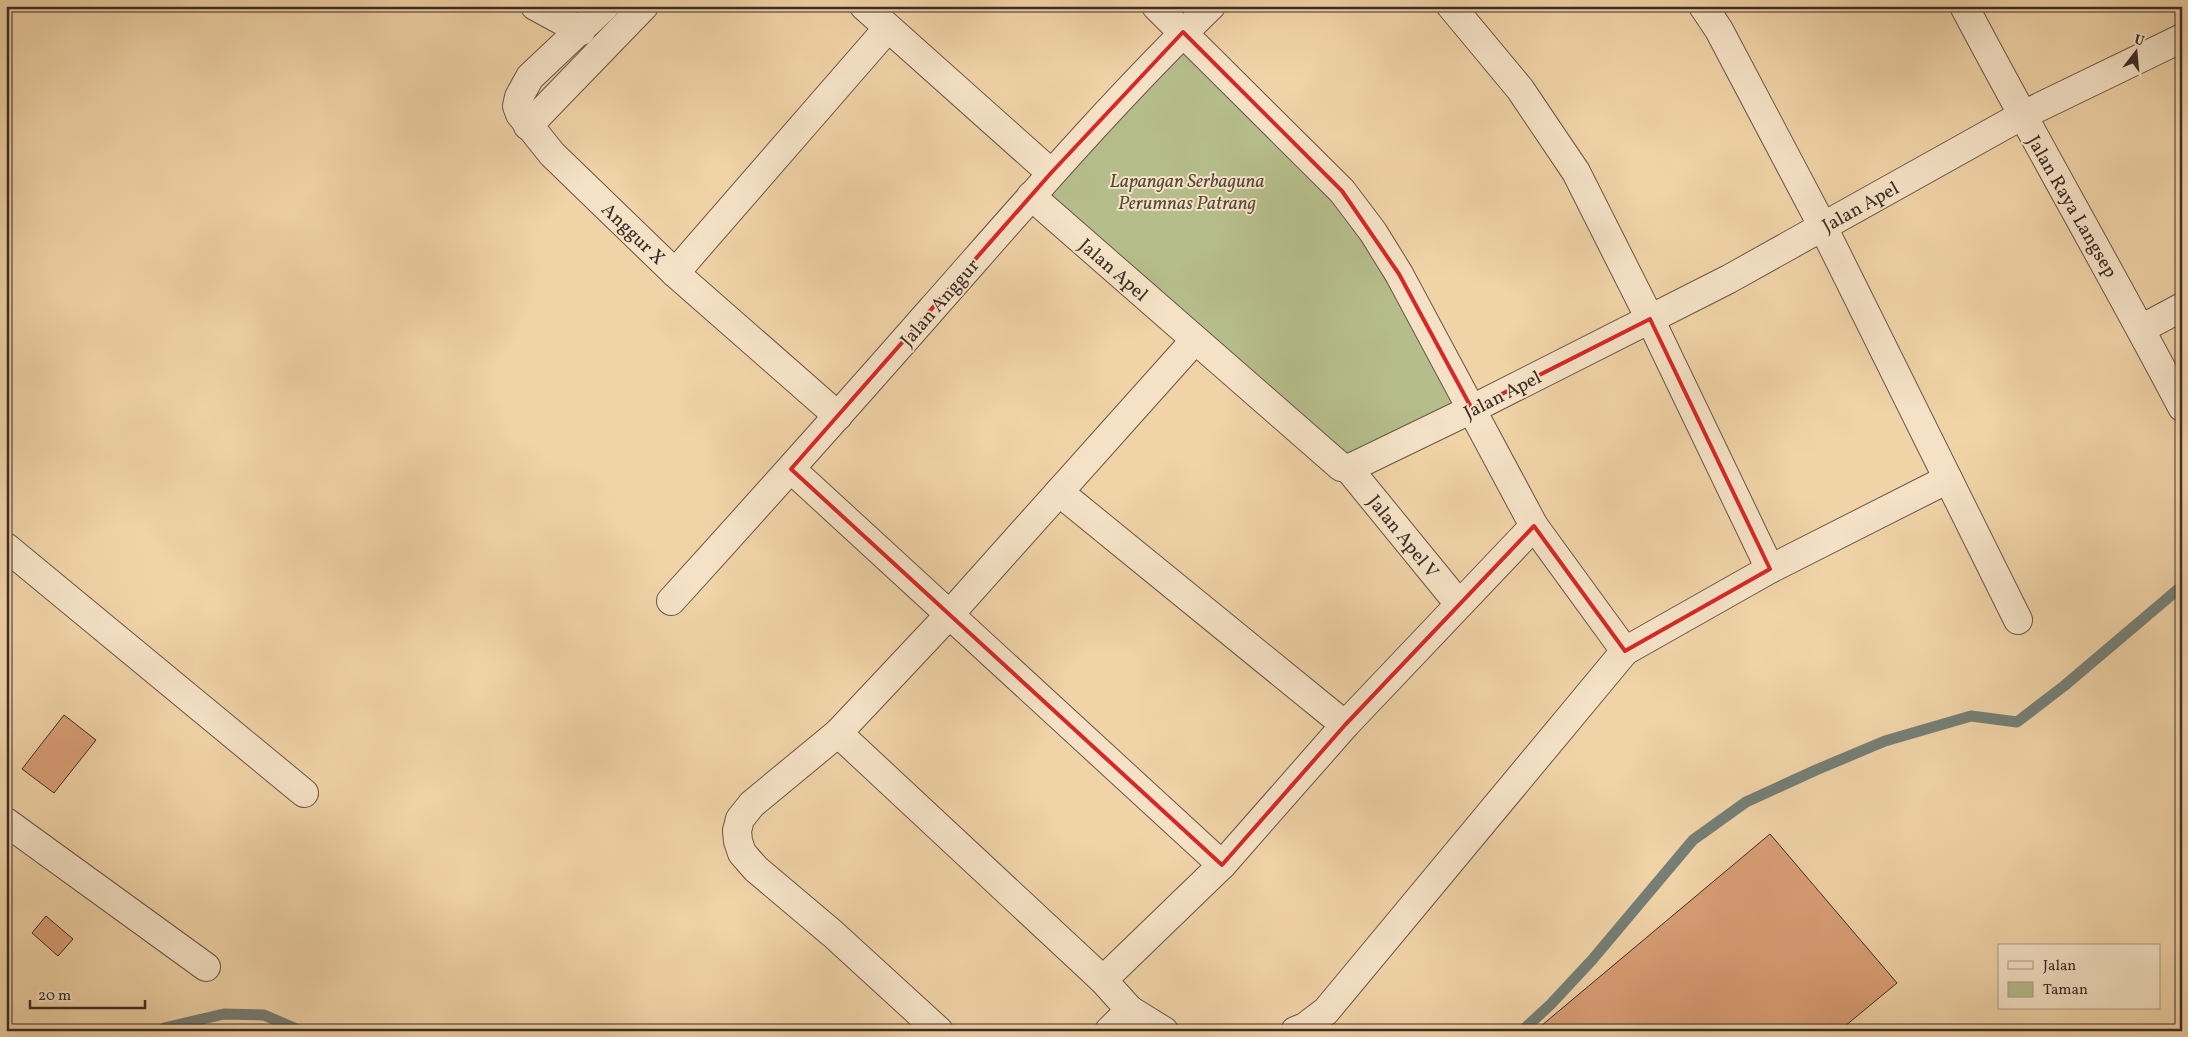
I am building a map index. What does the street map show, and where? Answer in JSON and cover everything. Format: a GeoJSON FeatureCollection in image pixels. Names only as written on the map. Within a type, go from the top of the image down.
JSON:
{"type":"FeatureCollection","features":[{"type":"Feature","properties":{"kind":"street"},"geometry":{"type":"LineString","coordinates":[[534,6],[581,32]]}},
{"type":"Feature","properties":{"kind":"street","name":"Anggur X"},"geometry":{"type":"LineString","coordinates":[[605,6],[581,32],[537,70],[522,90],[517,106],[528,126],[552,154],[675,273],[838,416]]}},
{"type":"Feature","properties":{"kind":"street"},"geometry":{"type":"LineString","coordinates":[[528,126],[644,6]]}},
{"type":"Feature","properties":{"kind":"street"},"geometry":{"type":"LineString","coordinates":[[864,6],[1051,173]]}},
{"type":"Feature","properties":{"kind":"street"},"geometry":{"type":"LineString","coordinates":[[1156,6],[1342,191],[1372,232],[1399,274],[1534,526],[1625,651]]}},
{"type":"Feature","properties":{"kind":"street","name":"Jalan Anggur"},"geometry":{"type":"LineString","coordinates":[[671,601],[838,416],[1051,173],[1183,32],[1211,6]]}},
{"type":"Feature","properties":{"kind":"street"},"geometry":{"type":"LineString","coordinates":[[1450,6],[1520,89],[1576,172],[1650,319],[1770,569]]}},
{"type":"Feature","properties":{"kind":"street"},"geometry":{"type":"LineString","coordinates":[[1703,6],[1719,30],[1824,227],[2018,620]]}},
{"type":"Feature","properties":{"kind":"street","name":"Jalan Raya Langsep"},"geometry":{"type":"LineString","coordinates":[[1964,6],[2021,116],[2182,407]]}},
{"type":"Feature","properties":{"kind":"street"},"geometry":{"type":"LineString","coordinates":[[675,273],[888,28]]}},
{"type":"Feature","properties":{"kind":"street","name":"Jalan Apel"},"geometry":{"type":"LineString","coordinates":[[1031,196],[1341,467],[1348,468],[1472,409],[1650,319],[1824,227],[2021,116],[2182,38]]}},
{"type":"Feature","properties":{"kind":"street"},"geometry":{"type":"LineString","coordinates":[[2140,329],[2182,307]]}},
{"type":"Feature","properties":{"kind":"street"},"geometry":{"type":"LineString","coordinates":[[939,1031],[833,934],[756,869],[742,852],[738,841],[737,831],[744,812],[838,733],[949,615],[1195,340]]}},
{"type":"Feature","properties":{"kind":"street"},"geometry":{"type":"LineString","coordinates":[[791,468],[1222,864]]}},
{"type":"Feature","properties":{"kind":"street","name":"Jalan Apel V"},"geometry":{"type":"LineString","coordinates":[[1348,468],[1459,604]]}},
{"type":"Feature","properties":{"kind":"street"},"geometry":{"type":"LineString","coordinates":[[1294,1031],[1305,1026],[1326,1011],[1625,651],[1770,569],[1948,479]]}},
{"type":"Feature","properties":{"kind":"street"},"geometry":{"type":"LineString","coordinates":[[1059,492],[1345,725]]}},
{"type":"Feature","properties":{"kind":"street"},"geometry":{"type":"LineString","coordinates":[[1103,980],[1222,864],[1345,725],[1534,526]]}},
{"type":"Feature","properties":{"kind":"street"},"geometry":{"type":"LineString","coordinates":[[6,547],[304,793]]}},
{"type":"Feature","properties":{"kind":"street"},"geometry":{"type":"LineString","coordinates":[[838,733],[1103,980],[1130,1010],[1164,1031]]}},
{"type":"Feature","properties":{"kind":"street"},"geometry":{"type":"LineString","coordinates":[[6,822],[206,967]]}},
{"type":"Feature","properties":{"kind":"street"},"geometry":{"type":"LineString","coordinates":[[1110,1031],[1130,1010]]}},
{"type":"Feature","properties":{"kind":"highlighted area"},"geometry":{"type":"Polygon","coordinates":[[[1183,32],[1342,191],[1399,274],[1472,409],[1650,319],[1770,569],[1625,651],[1534,526],[1345,725],[1222,865],[791,469],[1051,173],[1183,32]]]}},
{"type":"Feature","properties":{"kind":"green space","name":"Lapangan Serbaguna Perumnas Patrang"},"geometry":{"type":"Polygon","coordinates":[[[1185,35],[1342,197],[1470,407],[1344,467],[1034,199],[1185,35]]]}},
{"type":"Feature","properties":{"kind":"building"},"geometry":{"type":"Polygon","coordinates":[[[64,715],[96,740],[54,793],[22,769],[64,715]]]}},
{"type":"Feature","properties":{"kind":"building"},"geometry":{"type":"Polygon","coordinates":[[[1770,834],[1897,983],[1839,1031],[1535,1031],[1770,834]]]}},
{"type":"Feature","properties":{"kind":"building"},"geometry":{"type":"Polygon","coordinates":[[[46,916],[73,939],[58,956],[32,933],[46,916]]]}},
{"type":"Feature","properties":{"kind":"waterway"},"geometry":{"type":"LineString","coordinates":[[1522,1031],[1551,1004],[1592,960],[1693,840],[1746,802],[1885,741],[1971,716],[2017,722],[2064,686],[2182,586]]}},
{"type":"Feature","properties":{"kind":"waterway"},"geometry":{"type":"LineString","coordinates":[[163,1031],[164,1028],[224,1014],[264,1015],[301,1031]]}}]}
